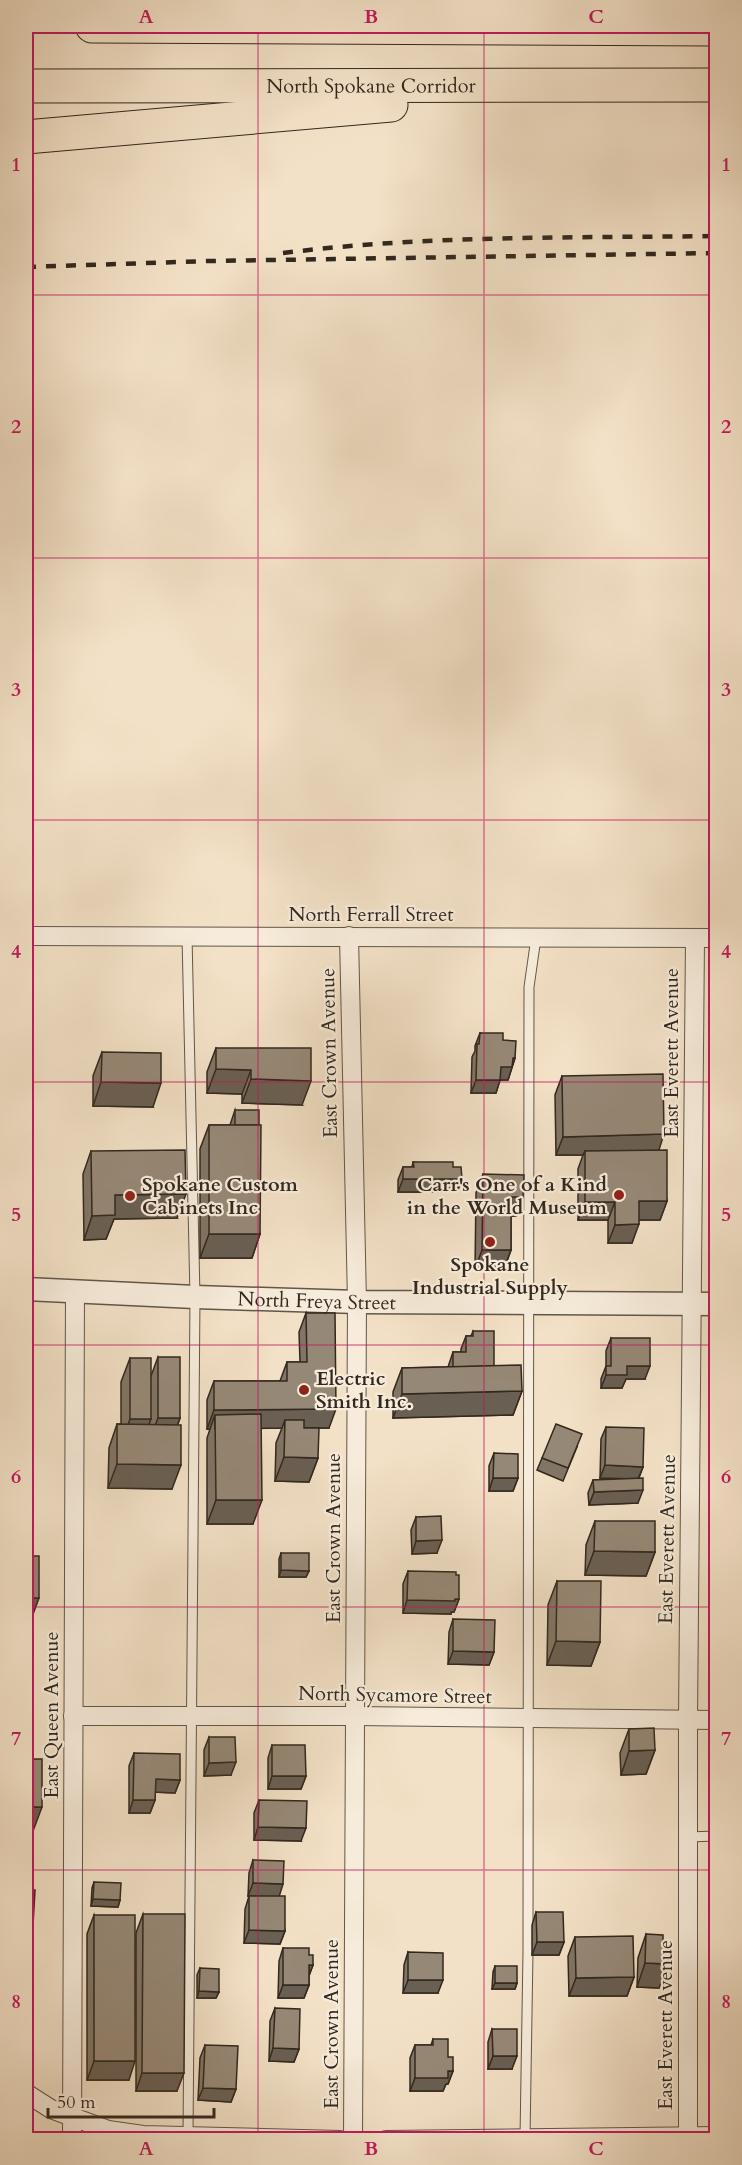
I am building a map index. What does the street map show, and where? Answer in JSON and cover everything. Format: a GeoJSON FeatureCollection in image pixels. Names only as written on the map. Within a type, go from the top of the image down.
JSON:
{"type":"FeatureCollection","features":[{"type":"Feature","properties":{"kind":"highway"},"geometry":{"type":"LineString","coordinates":[[92,26],[708,29]]}},
{"type":"Feature","properties":{"kind":"highway"},"geometry":{"type":"LineString","coordinates":[[660,26],[708,29]]}},
{"type":"Feature","properties":{"kind":"highway"},"geometry":{"type":"LineString","coordinates":[[26,137],[658,85]]}},
{"type":"Feature","properties":{"kind":"highway","name":"North Spokane Corridor"},"geometry":{"type":"LineString","coordinates":[[26,86],[717,85]]}},
{"type":"Feature","properties":{"kind":"street","name":"North Ferrall Street"},"geometry":{"type":"LineString","coordinates":[[26,936],[717,938]]}},
{"type":"Feature","properties":{"kind":"street","name":"East Crown Avenue"},"geometry":{"type":"LineString","coordinates":[[349,936],[357,1302],[353,2139]]}},
{"type":"Feature","properties":{"kind":"street","name":"East Everett Avenue"},"geometry":{"type":"LineString","coordinates":[[688,2138],[688,1720],[694,938]]}},
{"type":"Feature","properties":{"kind":"street","name":"North Freya Street"},"geometry":{"type":"LineString","coordinates":[[26,1289],[357,1302],[717,1304]]}},
{"type":"Feature","properties":{"kind":"street","name":"East Queen Avenue"},"geometry":{"type":"LineString","coordinates":[[72,2139],[75,1290]]}},
{"type":"Feature","properties":{"kind":"street","name":"North Sycamore Street"},"geometry":{"type":"LineString","coordinates":[[73,1716],[717,1720]]}},
{"type":"Feature","properties":{"kind":"street"},"geometry":{"type":"LineString","coordinates":[[26,2092],[51,2109],[108,2130],[143,2135],[189,2137],[340,2139]]}},
{"type":"Feature","properties":{"kind":"street"},"geometry":{"type":"LineString","coordinates":[[386,2139],[717,2136]]}},
{"type":"Feature","properties":{"kind":"lane"},"geometry":{"type":"LineString","coordinates":[[187,936],[195,1297],[189,2137]]}},
{"type":"Feature","properties":{"kind":"lane"},"geometry":{"type":"LineString","coordinates":[[525,2138],[528,1952],[529,987],[536,938]]}},
{"type":"Feature","properties":{"kind":"lane"},"geometry":{"type":"LineString","coordinates":[[688,1837],[717,1836]]}},
{"type":"Feature","properties":{"kind":"shaded area"},"geometry":{"type":"Polygon","coordinates":[[[716,1319],[716,1678],[710,1675],[709,1332],[716,1319]]]}},
{"type":"Feature","properties":{"kind":"building"},"geometry":{"type":"Polygon","coordinates":[[[480,1033],[503,1033],[503,1040],[516,1041],[512,1067],[501,1067],[500,1080],[476,1080],[477,1044],[479,1044],[480,1033]]]}},
{"type":"Feature","properties":{"kind":"building"},"geometry":{"type":"Polygon","coordinates":[[[216,1048],[311,1048],[311,1081],[251,1079],[251,1070],[216,1069],[216,1048]]]}},
{"type":"Feature","properties":{"kind":"building"},"geometry":{"type":"Polygon","coordinates":[[[102,1052],[161,1053],[161,1083],[101,1082],[102,1052]]]}},
{"type":"Feature","properties":{"kind":"building"},"geometry":{"type":"Polygon","coordinates":[[[663,1074],[664,1134],[563,1137],[562,1076],[663,1074]]]}},
{"type":"Feature","properties":{"kind":"building"},"geometry":{"type":"Polygon","coordinates":[[[235,1110],[259,1110],[259,1125],[235,1125],[235,1110]]]}},
{"type":"Feature","properties":{"kind":"building"},"geometry":{"type":"Polygon","coordinates":[[[209,1125],[261,1125],[260,1234],[209,1234],[209,1125]]]}},
{"type":"Feature","properties":{"kind":"building"},"geometry":{"type":"Polygon","coordinates":[[[185,1150],[186,1194],[115,1195],[115,1215],[92,1216],[91,1151],[185,1150]]]}},
{"type":"Feature","properties":{"kind":"building","name":"Carr's One of a Kind in the World Museum"},"geometry":{"type":"Polygon","coordinates":[[[667,1150],[667,1201],[639,1201],[639,1224],[615,1225],[615,1202],[585,1202],[585,1151],[667,1150]]]}},
{"type":"Feature","properties":{"kind":"building"},"geometry":{"type":"Polygon","coordinates":[[[413,1162],[453,1162],[453,1167],[461,1167],[462,1179],[403,1179],[403,1167],[414,1167],[413,1162]]]}},
{"type":"Feature","properties":{"kind":"building"},"geometry":{"type":"Polygon","coordinates":[[[483,1174],[524,1175],[523,1197],[511,1197],[511,1250],[482,1250],[483,1174]]]}},
{"type":"Feature","properties":{"kind":"building"},"geometry":{"type":"Polygon","coordinates":[[[306,1313],[335,1313],[336,1409],[214,1410],[214,1381],[287,1381],[287,1362],[307,1362],[306,1313]]]}},
{"type":"Feature","properties":{"kind":"building"},"geometry":{"type":"Polygon","coordinates":[[[473,1331],[494,1331],[494,1366],[453,1367],[453,1352],[466,1352],[466,1336],[473,1336],[473,1331]]]}},
{"type":"Feature","properties":{"kind":"building"},"geometry":{"type":"Polygon","coordinates":[[[611,1338],[650,1338],[650,1366],[627,1366],[627,1375],[606,1375],[606,1366],[611,1366],[611,1338]]]}},
{"type":"Feature","properties":{"kind":"building"},"geometry":{"type":"Polygon","coordinates":[[[158,1357],[180,1357],[180,1418],[158,1418],[158,1357]]]}},
{"type":"Feature","properties":{"kind":"building"},"geometry":{"type":"Polygon","coordinates":[[[130,1358],[151,1358],[151,1419],[130,1419],[130,1358]]]}},
{"type":"Feature","properties":{"kind":"building"},"geometry":{"type":"Polygon","coordinates":[[[521,1365],[522,1391],[402,1394],[402,1368],[521,1365]]]}},
{"type":"Feature","properties":{"kind":"building"},"geometry":{"type":"Polygon","coordinates":[[[261,1414],[262,1500],[216,1500],[215,1415],[261,1414]]]}},
{"type":"Feature","properties":{"kind":"building"},"geometry":{"type":"Polygon","coordinates":[[[285,1420],[304,1420],[304,1428],[319,1428],[318,1458],[284,1457],[285,1420]]]}},
{"type":"Feature","properties":{"kind":"building"},"geometry":{"type":"Polygon","coordinates":[[[117,1424],[181,1425],[181,1465],[117,1464],[117,1424]]]}},
{"type":"Feature","properties":{"kind":"building"},"geometry":{"type":"Polygon","coordinates":[[[556,1424],[582,1434],[568,1468],[542,1458],[556,1424]]]}},
{"type":"Feature","properties":{"kind":"building"},"geometry":{"type":"Polygon","coordinates":[[[606,1427],[644,1428],[643,1467],[605,1465],[606,1427]]]}},
{"type":"Feature","properties":{"kind":"building"},"geometry":{"type":"Polygon","coordinates":[[[494,1453],[518,1454],[518,1478],[493,1478],[494,1453]]]}},
{"type":"Feature","properties":{"kind":"building"},"geometry":{"type":"Polygon","coordinates":[[[643,1478],[643,1490],[594,1492],[593,1480],[643,1478]]]}},
{"type":"Feature","properties":{"kind":"building"},"geometry":{"type":"Polygon","coordinates":[[[27,1516],[27,1540],[26,1540],[27,1516]]]}},
{"type":"Feature","properties":{"kind":"building"},"geometry":{"type":"Polygon","coordinates":[[[441,1516],[442,1540],[416,1541],[416,1517],[441,1516]]]}},
{"type":"Feature","properties":{"kind":"building"},"geometry":{"type":"Polygon","coordinates":[[[595,1521],[655,1521],[655,1552],[594,1551],[595,1521]]]}},
{"type":"Feature","properties":{"kind":"building"},"geometry":{"type":"Polygon","coordinates":[[[281,1553],[309,1553],[309,1571],[281,1570],[281,1553]]]}},
{"type":"Feature","properties":{"kind":"building"},"geometry":{"type":"Polygon","coordinates":[[[26,1556],[39,1556],[39,1598],[26,1598],[26,1556]]]}},
{"type":"Feature","properties":{"kind":"building"},"geometry":{"type":"Polygon","coordinates":[[[408,1571],[456,1572],[456,1575],[459,1575],[459,1599],[455,1601],[407,1600],[408,1571]]]}},
{"type":"Feature","properties":{"kind":"building"},"geometry":{"type":"Polygon","coordinates":[[[557,1581],[601,1581],[600,1642],[556,1641],[557,1581]]]}},
{"type":"Feature","properties":{"kind":"building"},"geometry":{"type":"Polygon","coordinates":[[[453,1619],[495,1620],[494,1652],[453,1651],[453,1619]]]}},
{"type":"Feature","properties":{"kind":"building"},"geometry":{"type":"Polygon","coordinates":[[[26,1670],[29,1670],[30,1697],[26,1697],[26,1670]]]}},
{"type":"Feature","properties":{"kind":"building"},"geometry":{"type":"Polygon","coordinates":[[[654,1728],[655,1750],[629,1751],[629,1729],[654,1728]]]}},
{"type":"Feature","properties":{"kind":"building"},"geometry":{"type":"Polygon","coordinates":[[[209,1737],[235,1737],[236,1762],[209,1763],[209,1737]]]}},
{"type":"Feature","properties":{"kind":"building"},"geometry":{"type":"Polygon","coordinates":[[[272,1745],[305,1745],[306,1776],[272,1776],[272,1745]]]}},
{"type":"Feature","properties":{"kind":"building"},"geometry":{"type":"Polygon","coordinates":[[[134,1753],[180,1754],[180,1780],[156,1779],[155,1800],[133,1800],[134,1753]]]}},
{"type":"Feature","properties":{"kind":"building"},"geometry":{"type":"Polygon","coordinates":[[[26,1759],[42,1759],[42,1807],[26,1807],[26,1759]]]}},
{"type":"Feature","properties":{"kind":"building"},"geometry":{"type":"Polygon","coordinates":[[[259,1800],[307,1801],[306,1828],[258,1827],[259,1800]]]}},
{"type":"Feature","properties":{"kind":"building"},"geometry":{"type":"Polygon","coordinates":[[[26,1855],[32,1855],[30,1890],[35,1890],[31,1960],[26,1959],[26,1855]]]}},
{"type":"Feature","properties":{"kind":"building"},"geometry":{"type":"Polygon","coordinates":[[[253,1860],[284,1861],[283,1884],[253,1883],[253,1860]]]}},
{"type":"Feature","properties":{"kind":"building"},"geometry":{"type":"Polygon","coordinates":[[[94,1882],[121,1883],[120,1900],[93,1899],[94,1882]]]}},
{"type":"Feature","properties":{"kind":"building"},"geometry":{"type":"Polygon","coordinates":[[[249,1896],[285,1896],[285,1931],[249,1930],[249,1896]]]}},
{"type":"Feature","properties":{"kind":"building"},"geometry":{"type":"Polygon","coordinates":[[[536,1912],[563,1912],[564,1942],[537,1942],[536,1912]]]}},
{"type":"Feature","properties":{"kind":"building"},"geometry":{"type":"Polygon","coordinates":[[[143,1914],[185,1914],[184,2073],[142,2073],[143,1914]]]}},
{"type":"Feature","properties":{"kind":"building"},"geometry":{"type":"Polygon","coordinates":[[[94,1915],[135,1915],[135,2061],[94,2061],[94,1915]]]}},
{"type":"Feature","properties":{"kind":"building"},"geometry":{"type":"Polygon","coordinates":[[[646,1934],[663,1935],[663,1947],[669,1947],[668,1964],[645,1963],[646,1934]]]}},
{"type":"Feature","properties":{"kind":"building"},"geometry":{"type":"Polygon","coordinates":[[[633,1936],[634,1977],[576,1978],[575,1937],[633,1936]]]}},
{"type":"Feature","properties":{"kind":"building"},"geometry":{"type":"Polygon","coordinates":[[[283,1948],[309,1948],[309,1955],[313,1955],[313,1965],[309,1965],[309,1985],[283,1985],[283,1948]]]}},
{"type":"Feature","properties":{"kind":"building"},"geometry":{"type":"Polygon","coordinates":[[[408,1952],[443,1953],[443,1980],[408,1980],[408,1952]]]}},
{"type":"Feature","properties":{"kind":"building"},"geometry":{"type":"Polygon","coordinates":[[[495,1966],[517,1966],[517,1983],[495,1983],[495,1966]]]}},
{"type":"Feature","properties":{"kind":"building"},"geometry":{"type":"Polygon","coordinates":[[[200,1968],[219,1969],[219,1992],[199,1991],[200,1968]]]}},
{"type":"Feature","properties":{"kind":"building"},"geometry":{"type":"Polygon","coordinates":[[[275,2008],[300,2009],[299,2049],[273,2048],[275,2008]]]}},
{"type":"Feature","properties":{"kind":"building"},"geometry":{"type":"Polygon","coordinates":[[[492,2029],[517,2029],[517,2056],[493,2056],[492,2029]]]}},
{"type":"Feature","properties":{"kind":"building"},"geometry":{"type":"Polygon","coordinates":[[[433,2039],[448,2039],[448,2057],[453,2057],[453,2071],[448,2071],[448,2078],[415,2078],[415,2045],[433,2045],[433,2039]]]}},
{"type":"Feature","properties":{"kind":"building"},"geometry":{"type":"Polygon","coordinates":[[[205,2045],[238,2046],[236,2089],[203,2088],[205,2045]]]}},
{"type":"Feature","properties":{"kind":"railway"},"geometry":{"type":"LineString","coordinates":[[283,253],[445,240],[716,236]]}},
{"type":"Feature","properties":{"kind":"railway"},"geometry":{"type":"LineString","coordinates":[[26,267],[209,261],[716,253]]}},
{"type":"Feature","properties":{"kind":"place","name":"Carr's One of a Kind in the World Museum"},"geometry":{"type":"Point","coordinates":[619,1195]}},
{"type":"Feature","properties":{"kind":"place","name":"Spokane Custom Cabinets Inc"},"geometry":{"type":"Point","coordinates":[130,1196]}},
{"type":"Feature","properties":{"kind":"place","name":"Spokane Industrial Supply"},"geometry":{"type":"Point","coordinates":[490,1242]}},
{"type":"Feature","properties":{"kind":"place","name":"Electric Smith Inc."},"geometry":{"type":"Point","coordinates":[304,1390]}}]}
